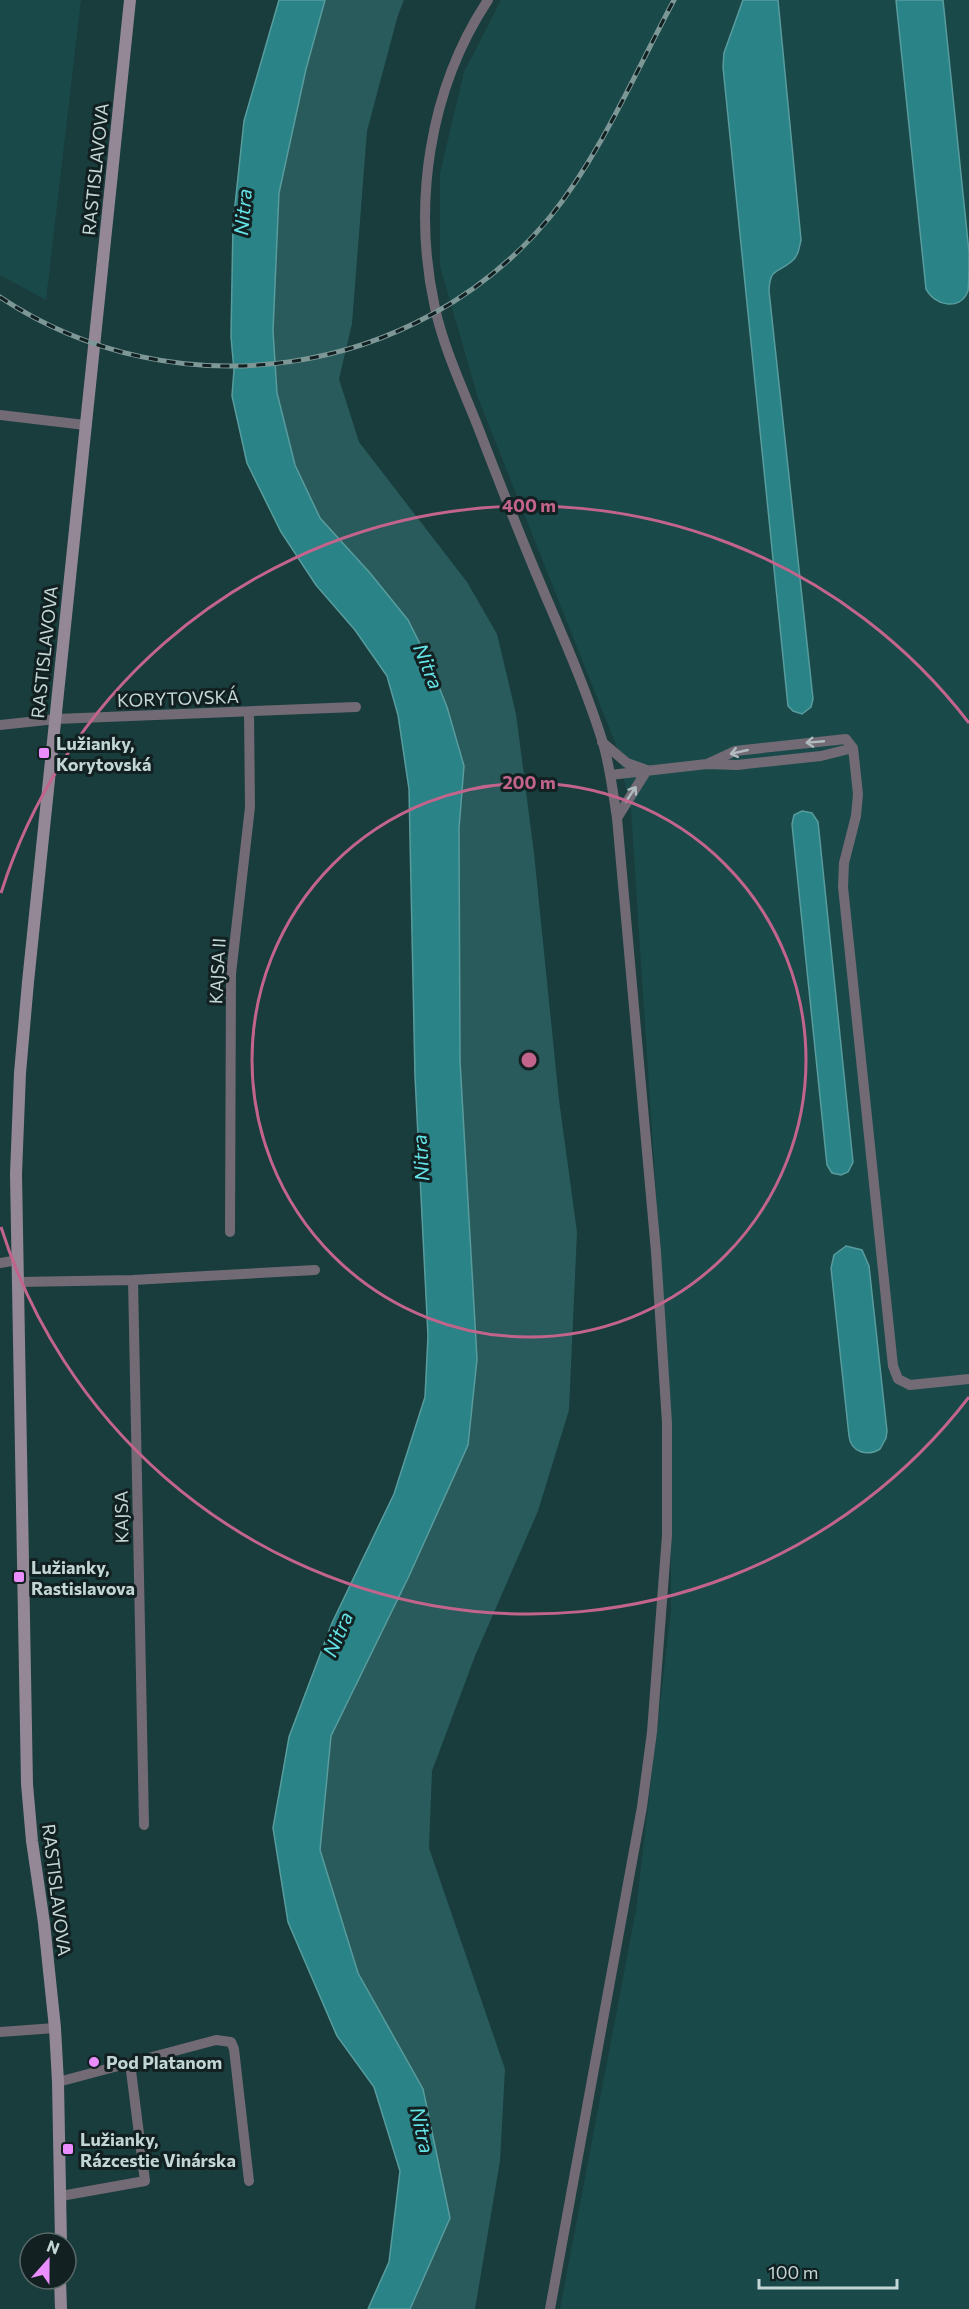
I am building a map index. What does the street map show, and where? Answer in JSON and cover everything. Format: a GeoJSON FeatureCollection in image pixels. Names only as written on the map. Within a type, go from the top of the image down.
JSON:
{"type":"FeatureCollection","features":[{"type":"Feature","properties":{"kind":"street","name":"RASTISLAVOVA"},"geometry":{"type":"LineString","coordinates":[[61,2231],[55,2028],[27,1784],[16,1174],[20,1074],[29,970],[130,0]]}},
{"type":"Feature","properties":{"kind":"street"},"geometry":{"type":"LineString","coordinates":[[488,0],[470,27],[446,85],[434,130],[424,191],[430,277],[435,309],[451,358],[574,665],[602,742],[610,775],[617,818],[656,1252],[667,1423],[667,1535],[652,1732],[642,1808],[550,2309]]}},
{"type":"Feature","properties":{"kind":"street"},"geometry":{"type":"LineString","coordinates":[[0,415],[85,425]]}},
{"type":"Feature","properties":{"kind":"street","name":"KORYTOVSKÁ"},"geometry":{"type":"LineString","coordinates":[[0,725],[56,718],[356,707]]}},
{"type":"Feature","properties":{"kind":"street","name":"KAJSA II"},"geometry":{"type":"LineString","coordinates":[[230,1232],[231,974],[250,807],[249,712]]}},
{"type":"Feature","properties":{"kind":"street"},"geometry":{"type":"LineString","coordinates":[[602,742],[627,763],[647,770]]}},
{"type":"Feature","properties":{"kind":"street"},"geometry":{"type":"LineString","coordinates":[[610,775],[707,764],[737,765],[821,756],[853,748],[858,794],[856,816],[844,863],[843,887],[893,1366],[898,1379],[910,1385],[969,1379]]}},
{"type":"Feature","properties":{"kind":"street"},"geometry":{"type":"LineString","coordinates":[[617,818],[647,770]]}},
{"type":"Feature","properties":{"kind":"street"},"geometry":{"type":"LineString","coordinates":[[0,1263],[18,1260]]}},
{"type":"Feature","properties":{"kind":"street"},"geometry":{"type":"LineString","coordinates":[[19,1282],[133,1280],[315,1270]]}},
{"type":"Feature","properties":{"kind":"street","name":"KAJSA"},"geometry":{"type":"LineString","coordinates":[[133,1280],[144,1825]]}},
{"type":"Feature","properties":{"kind":"street"},"geometry":{"type":"LineString","coordinates":[[0,2032],[55,2028]]}},
{"type":"Feature","properties":{"kind":"street"},"geometry":{"type":"LineString","coordinates":[[58,2082],[216,2040],[231,2042],[236,2059],[249,2181]]}},
{"type":"Feature","properties":{"kind":"street"},"geometry":{"type":"LineString","coordinates":[[61,2196],[145,2181],[130,2063]]}},
{"type":"Feature","properties":{"kind":"street"},"geometry":{"type":"LineString","coordinates":[[60,2291],[61,2309]]}},
{"type":"Feature","properties":{"kind":"shaded area"},"geometry":{"type":"Polygon","coordinates":[[[0,0],[81,0],[46,300],[0,275],[0,0]]]}},
{"type":"Feature","properties":{"kind":"shaded area"},"geometry":{"type":"Polygon","coordinates":[[[325,0],[404,0],[367,131],[352,324],[339,379],[359,442],[467,582],[497,634],[516,714],[534,853],[559,1100],[577,1232],[569,1410],[538,1511],[475,1656],[432,1771],[429,1848],[505,2069],[500,2161],[475,2309],[410,2309],[450,2218],[423,2089],[358,1973],[320,1850],[331,1736],[409,1576],[477,1359],[460,1061],[459,828],[464,766],[447,707],[429,662],[408,620],[370,573],[320,518],[295,465],[277,393],[273,331],[279,193],[306,69],[325,0]]]}},
{"type":"Feature","properties":{"kind":"shaded area"},"geometry":{"type":"Polygon","coordinates":[[[501,0],[969,0],[969,2309],[560,2309],[636,1910],[671,1610],[671,1424],[631,810],[616,745],[478,398],[440,266],[440,173],[464,72],[501,0]]]}},
{"type":"Feature","properties":{"kind":"water","name":"Nitra"},"geometry":{"type":"Polygon","coordinates":[[[279,0],[325,0],[306,69],[279,193],[273,331],[277,393],[295,465],[320,518],[370,573],[408,620],[429,662],[447,707],[464,766],[459,828],[460,1061],[477,1359],[468,1445],[409,1576],[331,1736],[320,1850],[358,1973],[423,2089],[450,2218],[410,2309],[368,2309],[389,2262],[400,2171],[374,2087],[337,2036],[288,1922],[273,1828],[289,1737],[332,1623],[394,1494],[425,1397],[428,1336],[415,1076],[409,789],[398,715],[387,676],[355,630],[316,585],[281,532],[247,463],[232,396],[234,370],[231,337],[233,224],[244,121],[279,0]]]}},
{"type":"Feature","properties":{"kind":"water"},"geometry":{"type":"Polygon","coordinates":[[[743,0],[778,0],[801,240],[795,258],[772,275],[769,291],[813,699],[811,707],[802,714],[793,711],[788,706],[723,67],[724,53],[743,0]]]}},
{"type":"Feature","properties":{"kind":"water"},"geometry":{"type":"Polygon","coordinates":[[[896,0],[943,0],[969,252],[968,291],[964,298],[953,304],[935,299],[926,289],[896,0]]]}},
{"type":"Feature","properties":{"kind":"water"},"geometry":{"type":"Polygon","coordinates":[[[802,811],[812,813],[818,822],[853,1162],[848,1172],[841,1175],[832,1173],[827,1165],[792,824],[794,815],[802,811]]]}},
{"type":"Feature","properties":{"kind":"water"},"geometry":{"type":"Polygon","coordinates":[[[846,1246],[862,1250],[869,1266],[887,1431],[880,1449],[870,1453],[856,1449],[849,1436],[831,1268],[834,1255],[846,1246]]]}},
{"type":"Feature","properties":{"kind":"railway"},"geometry":{"type":"LineString","coordinates":[[0,297],[68,334],[141,357],[216,366],[290,362],[363,344],[432,314],[495,272],[550,217],[602,139],[674,0]]}},
{"type":"Feature","properties":{"kind":"place","name":"Lužianky, Korytovská"},"geometry":{"type":"Point","coordinates":[44,753]}},
{"type":"Feature","properties":{"kind":"place","name":"Lužianky, Rastislavova"},"geometry":{"type":"Point","coordinates":[19,1577]}},
{"type":"Feature","properties":{"kind":"place","name":"Pod Platanom"},"geometry":{"type":"Point","coordinates":[94,2062]}},
{"type":"Feature","properties":{"kind":"place","name":"Lužianky, Rázcestie Vinárska"},"geometry":{"type":"Point","coordinates":[68,2149]}}]}
